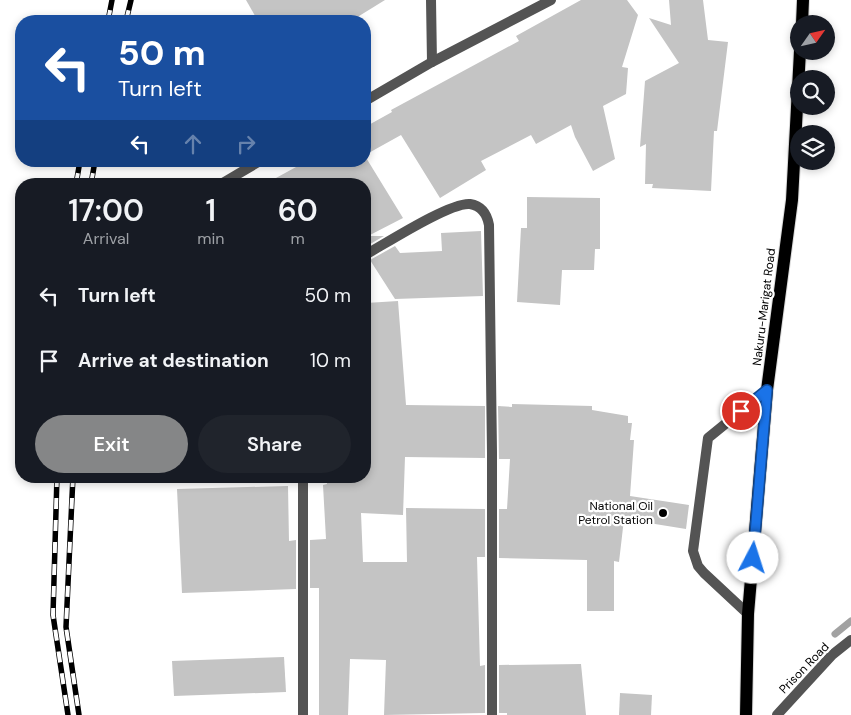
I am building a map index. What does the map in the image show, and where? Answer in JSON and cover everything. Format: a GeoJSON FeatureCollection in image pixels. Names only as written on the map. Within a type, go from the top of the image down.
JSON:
{"type":"FeatureCollection","features":[{"type":"Feature","properties":{"kind":"main road"},"geometry":{"type":"LineString","coordinates":[[802,15],[803,0]]}},
{"type":"Feature","properties":{"kind":"main road","name":"Nakuru-Marigat Road"},"geometry":{"type":"LineString","coordinates":[[746,715],[748,614],[767,390],[792,200],[800,60]]}},
{"type":"Feature","properties":{"kind":"street"},"geometry":{"type":"LineString","coordinates":[[431,0],[432,62]]}},
{"type":"Feature","properties":{"kind":"street"},"geometry":{"type":"LineString","coordinates":[[371,98],[432,62],[551,0]]}},
{"type":"Feature","properties":{"kind":"street"},"geometry":{"type":"LineString","coordinates":[[231,178],[250,167]]}},
{"type":"Feature","properties":{"kind":"street"},"geometry":{"type":"LineString","coordinates":[[371,252],[452,207],[470,204],[482,208],[487,215],[490,225],[492,715]]}},
{"type":"Feature","properties":{"kind":"street"},"geometry":{"type":"LineString","coordinates":[[748,614],[704,573],[698,566],[693,551],[708,438],[767,390]]}},
{"type":"Feature","properties":{"kind":"street"},"geometry":{"type":"LineString","coordinates":[[303,483],[303,715]]}},
{"type":"Feature","properties":{"kind":"street","name":"Prison Road"},"geometry":{"type":"LineString","coordinates":[[777,715],[832,655],[851,640]]}},
{"type":"Feature","properties":{"kind":"building"},"geometry":{"type":"Polygon","coordinates":[[[246,0],[385,0],[361,15],[255,15],[246,0]]]}},
{"type":"Feature","properties":{"kind":"building"},"geometry":{"type":"Polygon","coordinates":[[[581,0],[627,0],[638,15],[622,67],[628,68],[626,94],[603,106],[615,159],[593,171],[575,137],[571,125],[536,144],[531,135],[481,161],[486,170],[440,198],[401,135],[371,152],[371,124],[392,112],[391,110],[519,41],[516,36],[581,0]]]}},
{"type":"Feature","properties":{"kind":"building"},"geometry":{"type":"Polygon","coordinates":[[[669,0],[703,0],[708,40],[728,42],[717,131],[714,131],[711,191],[652,188],[653,184],[645,184],[646,144],[640,147],[645,81],[679,63],[649,18],[671,25],[669,0]]]}},
{"type":"Feature","properties":{"kind":"building"},"geometry":{"type":"Polygon","coordinates":[[[371,166],[403,218],[371,234],[371,178],[276,178],[296,167],[371,166]]]}},
{"type":"Feature","properties":{"kind":"building"},"geometry":{"type":"Polygon","coordinates":[[[527,197],[600,198],[600,249],[595,249],[594,270],[562,270],[560,305],[517,302],[521,228],[527,228],[527,197]]]}},
{"type":"Feature","properties":{"kind":"building"},"geometry":{"type":"Polygon","coordinates":[[[481,231],[483,296],[395,299],[371,259],[395,246],[400,253],[442,251],[441,233],[481,231]]]}},
{"type":"Feature","properties":{"kind":"building"},"geometry":{"type":"Polygon","coordinates":[[[371,236],[384,236],[371,244],[371,236]]]}},
{"type":"Feature","properties":{"kind":"building"},"geometry":{"type":"Polygon","coordinates":[[[398,301],[406,405],[485,406],[485,458],[405,457],[403,515],[361,513],[363,562],[407,562],[406,508],[485,509],[485,557],[477,557],[480,666],[485,665],[485,713],[384,715],[386,660],[350,659],[348,715],[319,715],[319,588],[310,588],[310,540],[326,539],[323,485],[327,483],[371,483],[371,303],[398,301]]]}},
{"type":"Feature","properties":{"kind":"building"},"geometry":{"type":"Polygon","coordinates":[[[512,404],[592,406],[592,410],[628,416],[628,423],[632,423],[630,440],[634,440],[630,496],[689,505],[686,529],[624,519],[619,562],[614,561],[614,611],[587,611],[587,560],[499,558],[499,509],[507,509],[510,459],[499,459],[498,406],[512,407],[512,404]]]}},
{"type":"Feature","properties":{"kind":"building"},"geometry":{"type":"Polygon","coordinates":[[[288,486],[289,541],[296,540],[296,589],[182,593],[177,489],[288,486]]]}},
{"type":"Feature","properties":{"kind":"building"},"geometry":{"type":"Polygon","coordinates":[[[284,657],[286,692],[174,696],[172,661],[284,657]]]}},
{"type":"Feature","properties":{"kind":"building"},"geometry":{"type":"Polygon","coordinates":[[[581,664],[586,715],[507,715],[507,713],[499,713],[499,665],[581,664]]]}},
{"type":"Feature","properties":{"kind":"building"},"geometry":{"type":"Polygon","coordinates":[[[620,693],[652,695],[651,715],[619,715],[620,693]]]}},
{"type":"Feature","properties":{"kind":"waterway"},"geometry":{"type":"LineString","coordinates":[[835,634],[851,621]]}},
{"type":"Feature","properties":{"kind":"railway"},"geometry":{"type":"LineString","coordinates":[[109,15],[112,0]]}},
{"type":"Feature","properties":{"kind":"railway"},"geometry":{"type":"LineString","coordinates":[[127,15],[131,0]]}},
{"type":"Feature","properties":{"kind":"railway"},"geometry":{"type":"LineString","coordinates":[[77,178],[79,167]]}},
{"type":"Feature","properties":{"kind":"railway"},"geometry":{"type":"LineString","coordinates":[[92,178],[94,167]]}},
{"type":"Feature","properties":{"kind":"railway"},"geometry":{"type":"LineString","coordinates":[[57,483],[53,615],[68,715]]}},
{"type":"Feature","properties":{"kind":"railway"},"geometry":{"type":"LineString","coordinates":[[73,483],[66,627],[79,715]]}},
{"type":"Feature","properties":{"kind":"place","name":"National Oil Petrol Station"},"geometry":{"type":"Point","coordinates":[663,513]}},
{"type":"Feature","properties":{"kind":"route"},"geometry":{"type":"LineString","coordinates":[[741,411],[767,390],[753,558]]}}]}
